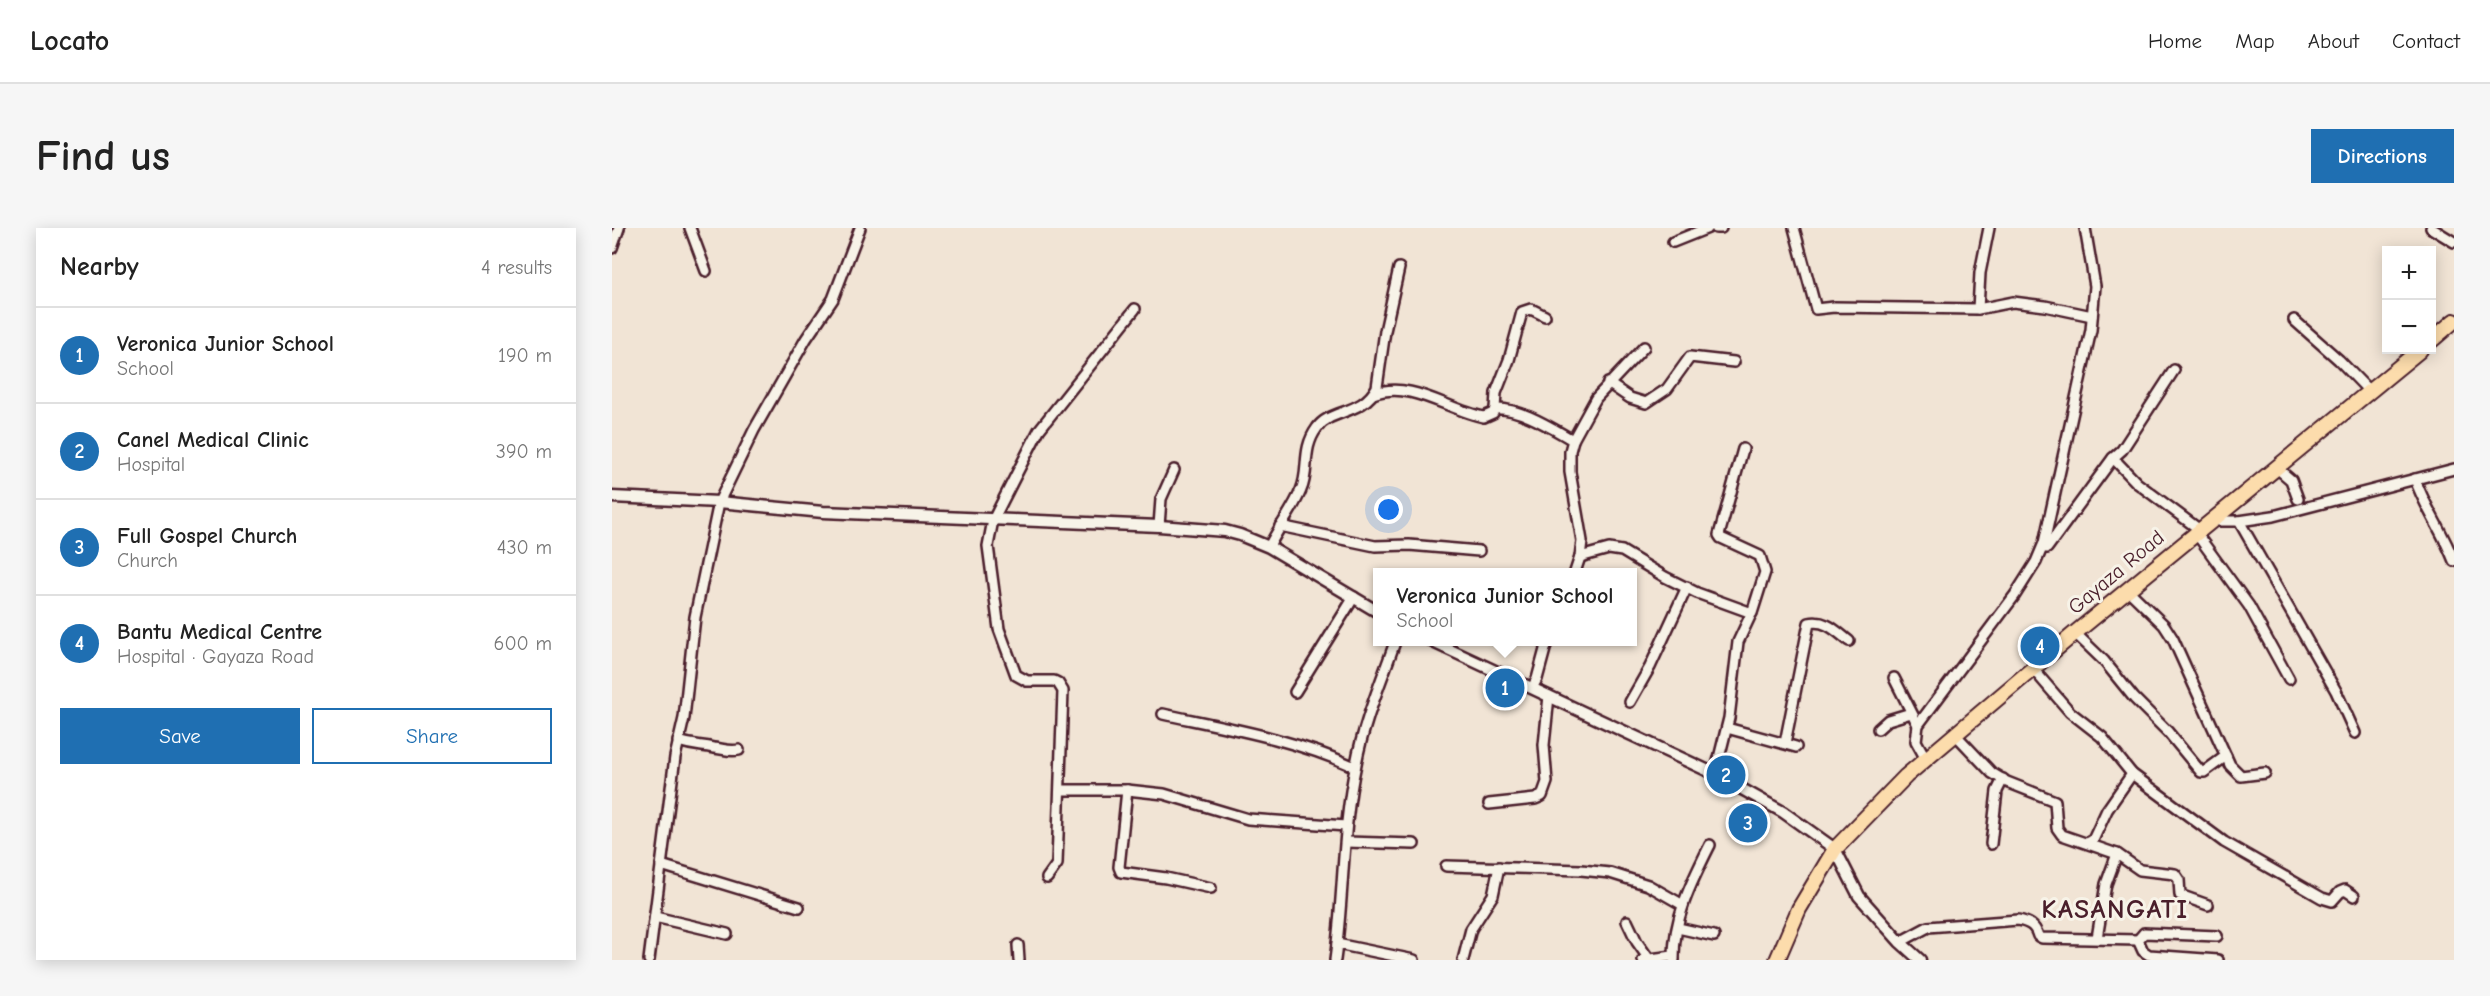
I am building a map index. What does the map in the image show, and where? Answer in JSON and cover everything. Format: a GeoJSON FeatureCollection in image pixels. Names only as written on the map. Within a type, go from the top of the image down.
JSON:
{"type":"FeatureCollection","features":[{"type":"Feature","properties":{"kind":"main road"},"geometry":{"type":"LineString","coordinates":[[2436,337],[2454,321]]}},
{"type":"Feature","properties":{"kind":"main road","name":"Gayaza Road"},"geometry":{"type":"LineString","coordinates":[[1777,960],[1799,909],[1835,849],[1883,798],[2075,633],[2415,354]]}},
{"type":"Feature","properties":{"kind":"street"},"geometry":{"type":"LineString","coordinates":[[612,248],[619,228]]}},
{"type":"Feature","properties":{"kind":"street"},"geometry":{"type":"LineString","coordinates":[[690,228],[706,271]]}},
{"type":"Feature","properties":{"kind":"street"},"geometry":{"type":"LineString","coordinates":[[649,960],[678,741],[684,718],[695,617],[719,502],[754,430],[810,332],[833,298],[860,228]]}},
{"type":"Feature","properties":{"kind":"street"},"geometry":{"type":"LineString","coordinates":[[1674,242],[1708,228]]}},
{"type":"Feature","properties":{"kind":"street"},"geometry":{"type":"LineString","coordinates":[[1716,228],[1721,228]]}},
{"type":"Feature","properties":{"kind":"street"},"geometry":{"type":"LineString","coordinates":[[1794,228],[1816,309],[1834,307],[1978,309],[2013,302],[2092,316]]}},
{"type":"Feature","properties":{"kind":"street"},"geometry":{"type":"LineString","coordinates":[[1978,309],[1980,273],[1989,228]]}},
{"type":"Feature","properties":{"kind":"street"},"geometry":{"type":"LineString","coordinates":[[2036,562],[2048,533],[2092,316],[2094,272],[2085,228]]}},
{"type":"Feature","properties":{"kind":"street"},"geometry":{"type":"LineString","coordinates":[[2430,228],[2454,242]]}},
{"type":"Feature","properties":{"kind":"street"},"geometry":{"type":"LineString","coordinates":[[1375,391],[1385,331],[1400,268]]}},
{"type":"Feature","properties":{"kind":"street"},"geometry":{"type":"LineString","coordinates":[[1047,878],[1058,864],[1063,692],[1061,686],[1054,681],[1027,681],[1018,678],[1006,652],[999,628],[988,546],[993,520],[1039,430],[1135,309]]}},
{"type":"Feature","properties":{"kind":"street"},"geometry":{"type":"LineString","coordinates":[[1375,391],[1416,394],[1484,417],[1493,413],[1495,409],[1496,393],[1509,360],[1522,312],[1531,309],[1545,316]]}},
{"type":"Feature","properties":{"kind":"street"},"geometry":{"type":"LineString","coordinates":[[2294,320],[2339,360],[2370,392]]}},
{"type":"Feature","properties":{"kind":"street"},"geometry":{"type":"LineString","coordinates":[[1577,568],[1580,557],[1580,528],[1570,472],[1570,451],[1573,440],[1596,398],[1644,347]]}},
{"type":"Feature","properties":{"kind":"street"},"geometry":{"type":"LineString","coordinates":[[1608,383],[1630,398],[1646,403],[1667,389],[1690,357],[1734,362]]}},
{"type":"Feature","properties":{"kind":"street"},"geometry":{"type":"LineString","coordinates":[[1917,725],[1962,663],[1993,626],[2036,562],[2126,443],[2174,370]]}},
{"type":"Feature","properties":{"kind":"street"},"geometry":{"type":"LineString","coordinates":[[1269,547],[1302,489],[1309,443],[1318,425],[1358,406],[1375,391],[1404,385]]}},
{"type":"Feature","properties":{"kind":"street"},"geometry":{"type":"LineString","coordinates":[[1495,409],[1522,415],[1573,440]]}},
{"type":"Feature","properties":{"kind":"street"},"geometry":{"type":"LineString","coordinates":[[1715,774],[1727,728],[1733,692],[1734,659],[1738,642],[1752,613],[1764,579],[1764,563],[1755,553],[1721,538],[1719,530],[1743,449]]}},
{"type":"Feature","properties":{"kind":"street"},"geometry":{"type":"LineString","coordinates":[[2113,458],[2137,483],[2198,531],[2249,606],[2289,679]]}},
{"type":"Feature","properties":{"kind":"street"},"geometry":{"type":"LineString","coordinates":[[2277,468],[2291,480],[2298,500]]}},
{"type":"Feature","properties":{"kind":"street"},"geometry":{"type":"LineString","coordinates":[[2213,521],[2239,521],[2308,507],[2454,469]]}},
{"type":"Feature","properties":{"kind":"street"},"geometry":{"type":"LineString","coordinates":[[1159,526],[1161,500],[1174,470]]}},
{"type":"Feature","properties":{"kind":"street"},"geometry":{"type":"LineString","coordinates":[[2415,479],[2424,504],[2442,532],[2454,561]]}},
{"type":"Feature","properties":{"kind":"street"},"geometry":{"type":"LineString","coordinates":[[612,497],[719,502],[823,512],[1159,526],[1226,531],[1269,547],[1373,609]]}},
{"type":"Feature","properties":{"kind":"street"},"geometry":{"type":"LineString","coordinates":[[2239,521],[2336,692],[2355,733]]}},
{"type":"Feature","properties":{"kind":"street"},"geometry":{"type":"LineString","coordinates":[[1280,526],[1375,546],[1409,545],[1479,551]]}},
{"type":"Feature","properties":{"kind":"street"},"geometry":{"type":"LineString","coordinates":[[1580,557],[1609,549],[1622,550],[1665,577],[1697,593],[1752,613]]}},
{"type":"Feature","properties":{"kind":"street"},"geometry":{"type":"LineString","coordinates":[[1630,702],[1650,667],[1687,587]]}},
{"type":"Feature","properties":{"kind":"street"},"geometry":{"type":"LineString","coordinates":[[2128,590],[2164,625],[2173,639],[2230,765],[2241,776],[2265,773]]}},
{"type":"Feature","properties":{"kind":"street"},"geometry":{"type":"LineString","coordinates":[[1295,692],[1354,597]]}},
{"type":"Feature","properties":{"kind":"street"},"geometry":{"type":"LineString","coordinates":[[1785,744],[1809,623],[1815,621],[1828,624],[1849,640]]}},
{"type":"Feature","properties":{"kind":"street"},"geometry":{"type":"LineString","coordinates":[[2075,633],[2104,661],[2201,772],[2226,756]]}},
{"type":"Feature","properties":{"kind":"street"},"geometry":{"type":"LineString","coordinates":[[1335,960],[1346,826],[1355,767],[1368,717],[1394,646]]}},
{"type":"Feature","properties":{"kind":"street"},"geometry":{"type":"LineString","coordinates":[[1442,646],[1715,774],[1783,812],[1835,849],[1859,896],[1900,942],[1920,960]]}},
{"type":"Feature","properties":{"kind":"street"},"geometry":{"type":"LineString","coordinates":[[1532,688],[1537,679],[1546,646]]}},
{"type":"Feature","properties":{"kind":"street"},"geometry":{"type":"LineString","coordinates":[[2033,669],[2070,712],[2102,737],[2132,774],[2224,842],[2311,893],[2332,901],[2343,891],[2354,896]]}},
{"type":"Feature","properties":{"kind":"street"},"geometry":{"type":"LineString","coordinates":[[1894,678],[1917,725],[1916,741],[1926,759]]}},
{"type":"Feature","properties":{"kind":"street"},"geometry":{"type":"LineString","coordinates":[[1489,804],[1535,799],[1542,796],[1546,782],[1544,745],[1549,696]]}},
{"type":"Feature","properties":{"kind":"street"},"geometry":{"type":"LineString","coordinates":[[1878,729],[1888,720],[1911,713]]}},
{"type":"Feature","properties":{"kind":"street"},"geometry":{"type":"LineString","coordinates":[[1163,714],[1290,742],[1323,752],[1355,767]]}},
{"type":"Feature","properties":{"kind":"street"},"geometry":{"type":"LineString","coordinates":[[1727,728],[1796,747]]}},
{"type":"Feature","properties":{"kind":"street"},"geometry":{"type":"LineString","coordinates":[[1955,734],[1992,772],[2055,801],[2059,832],[2062,836],[2117,854],[2140,870],[2175,874],[2179,879],[2180,895],[2208,905]]}},
{"type":"Feature","properties":{"kind":"street"},"geometry":{"type":"LineString","coordinates":[[678,741],[697,747],[715,747],[728,752],[739,750]]}},
{"type":"Feature","properties":{"kind":"street"},"geometry":{"type":"LineString","coordinates":[[2087,843],[2093,840],[2107,810],[2132,774]]}},
{"type":"Feature","properties":{"kind":"street"},"geometry":{"type":"LineString","coordinates":[[1991,844],[1996,798],[2003,779]]}},
{"type":"Feature","properties":{"kind":"street"},"geometry":{"type":"LineString","coordinates":[[1061,790],[1127,790],[1170,796],[1243,818],[1346,826]]}},
{"type":"Feature","properties":{"kind":"street"},"geometry":{"type":"LineString","coordinates":[[1127,790],[1119,867],[1121,872],[1166,878],[1211,888]]}},
{"type":"Feature","properties":{"kind":"street"},"geometry":{"type":"LineString","coordinates":[[1346,842],[1414,844]]}},
{"type":"Feature","properties":{"kind":"street"},"geometry":{"type":"LineString","coordinates":[[1627,921],[1646,960],[1674,958],[1686,892],[1710,844]]}},
{"type":"Feature","properties":{"kind":"street"},"geometry":{"type":"LineString","coordinates":[[2097,938],[2106,884],[2117,854]]}},
{"type":"Feature","properties":{"kind":"street"},"geometry":{"type":"LineString","coordinates":[[661,865],[799,907]]}},
{"type":"Feature","properties":{"kind":"street"},"geometry":{"type":"LineString","coordinates":[[1446,866],[1610,873],[1648,885],[1683,905]]}},
{"type":"Feature","properties":{"kind":"street"},"geometry":{"type":"LineString","coordinates":[[1463,960],[1471,929],[1492,895],[1499,867]]}},
{"type":"Feature","properties":{"kind":"street"},"geometry":{"type":"LineString","coordinates":[[654,917],[727,934]]}},
{"type":"Feature","properties":{"kind":"street"},"geometry":{"type":"LineString","coordinates":[[1900,942],[1928,927],[2006,921],[2027,922],[2042,938],[2138,940]]}},
{"type":"Feature","properties":{"kind":"street"},"geometry":{"type":"LineString","coordinates":[[1678,928],[1714,936]]}},
{"type":"Feature","properties":{"kind":"street"},"geometry":{"type":"LineString","coordinates":[[2138,940],[2144,933],[2217,936]]}},
{"type":"Feature","properties":{"kind":"street"},"geometry":{"type":"LineString","coordinates":[[2138,940],[2143,951],[2149,955],[2218,960]]}},
{"type":"Feature","properties":{"kind":"street"},"geometry":{"type":"LineString","coordinates":[[1337,944],[1414,960]]}},
{"type":"Feature","properties":{"kind":"street"},"geometry":{"type":"LineString","coordinates":[[1018,945],[1018,960]]}},
{"type":"Feature","properties":{"kind":"place","name":"Bantu Medical Centre"},"geometry":{"type":"Point","coordinates":[2040,646]}},
{"type":"Feature","properties":{"kind":"place","name":"Veronica Junior School"},"geometry":{"type":"Point","coordinates":[1505,688]}},
{"type":"Feature","properties":{"kind":"place","name":"Canel Medical Clinic"},"geometry":{"type":"Point","coordinates":[1726,775]}},
{"type":"Feature","properties":{"kind":"place","name":"Full Gospel Church"},"geometry":{"type":"Point","coordinates":[1748,823]}},
{"type":"Feature","properties":{"kind":"district","name":"KASANGATI"},"geometry":{"type":"Point","coordinates":[2115,909]}}]}
